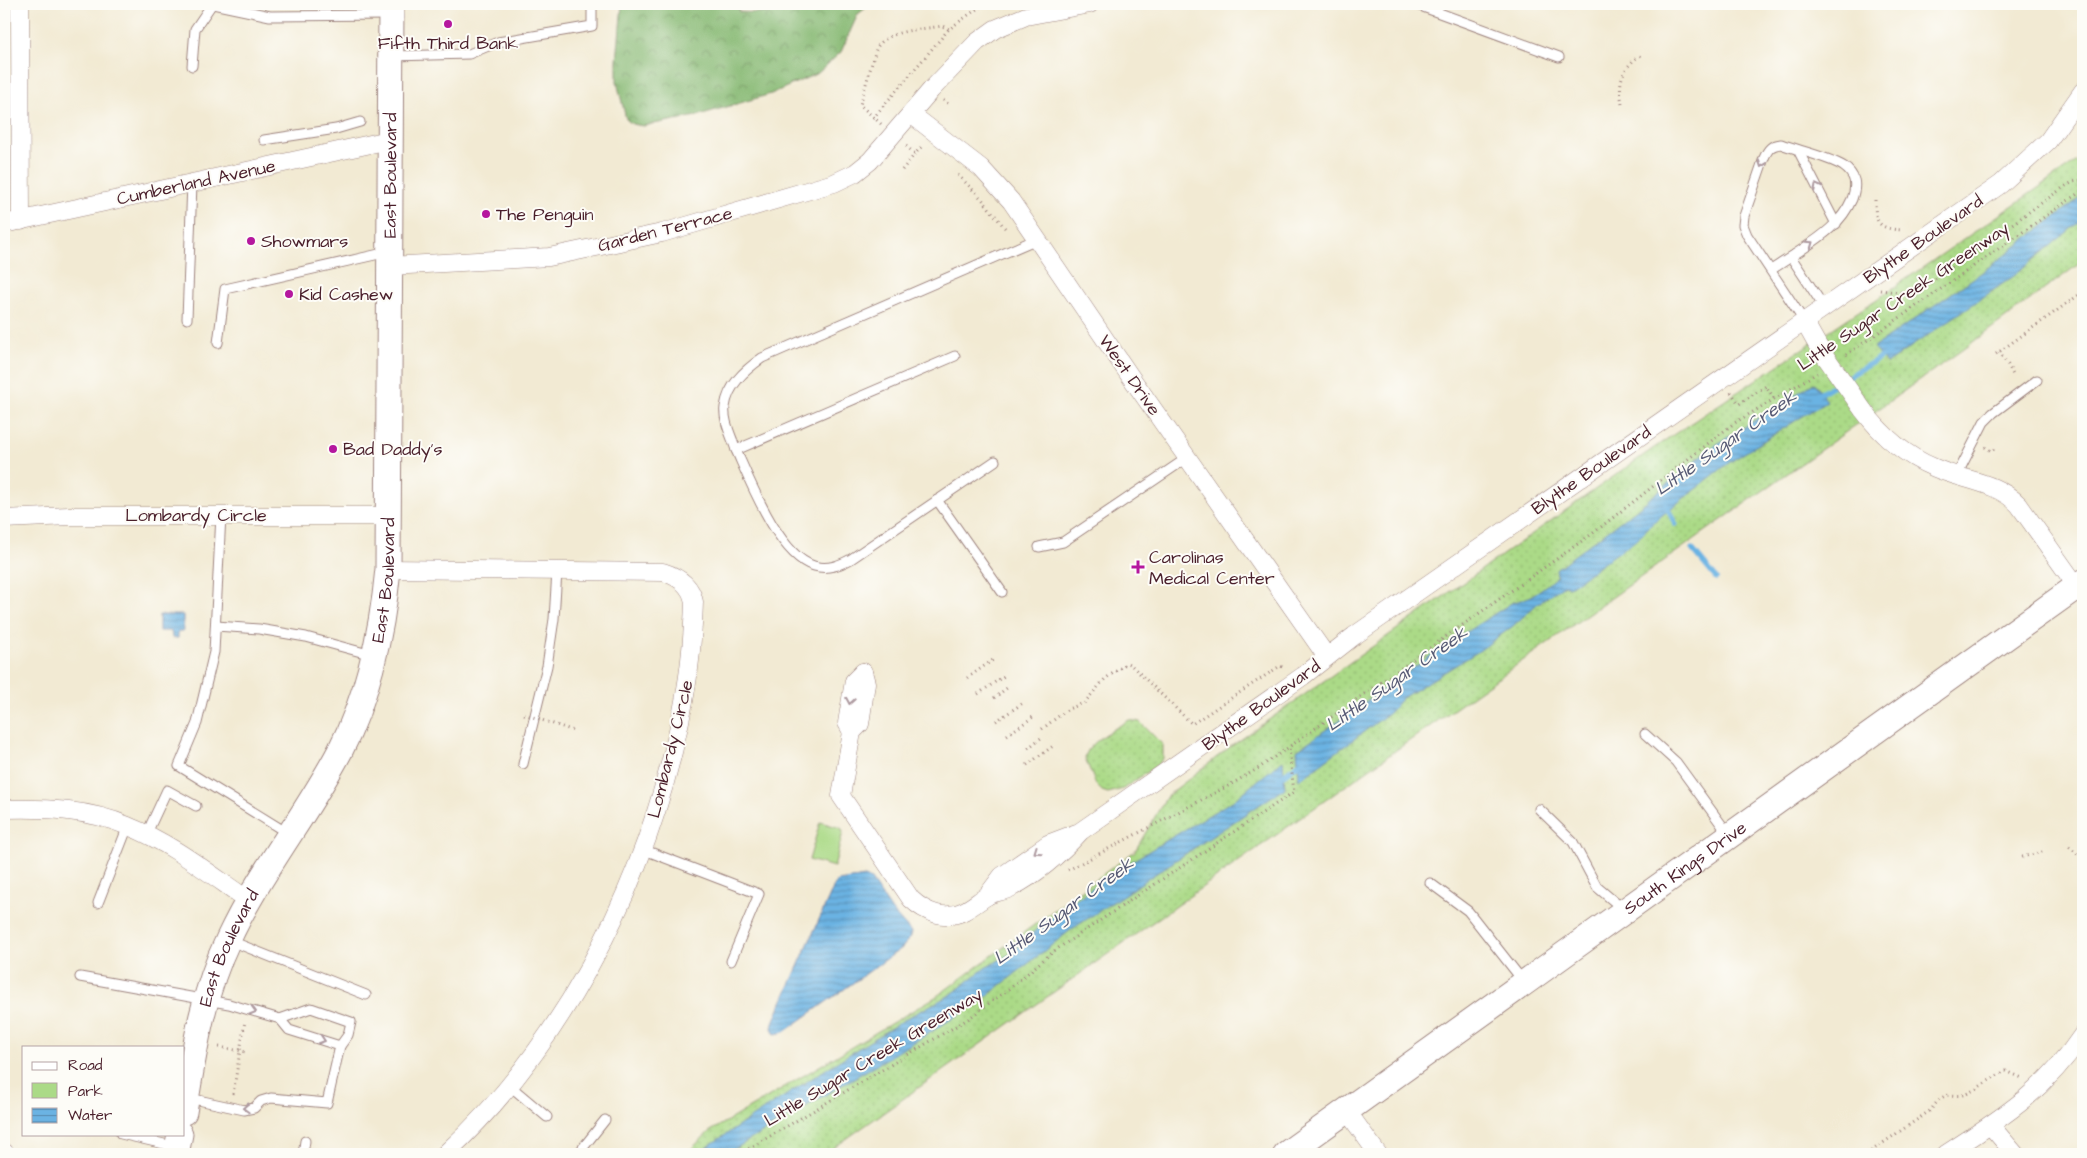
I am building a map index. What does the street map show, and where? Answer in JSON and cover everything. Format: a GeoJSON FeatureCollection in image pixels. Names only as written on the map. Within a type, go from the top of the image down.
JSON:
{"type":"FeatureCollection","features":[{"type":"Feature","properties":{"kind":"street"},"geometry":{"type":"LineString","coordinates":[[12,222],[20,4]]}},
{"type":"Feature","properties":{"kind":"street","name":"Garden Terrace"},"geometry":{"type":"LineString","coordinates":[[390,259],[549,257],[662,233],[834,184],[855,173],[870,161],[961,57],[977,42],[996,29],[1026,16],[1090,4]]}},
{"type":"Feature","properties":{"kind":"street","name":"East Boulevard"},"geometry":{"type":"LineString","coordinates":[[185,1102],[206,1000],[228,940],[248,900],[340,750],[354,720],[375,656],[384,608],[388,569],[391,9]]}},
{"type":"Feature","properties":{"kind":"street","name":"Blythe Boulevard"},"geometry":{"type":"LineString","coordinates":[[852,732],[841,796],[911,899],[932,913],[945,915],[965,911],[988,896],[1012,888],[1058,856],[1081,831],[1219,736],[1456,564],[2001,184],[2048,141],[2083,91]]}},
{"type":"Feature","properties":{"kind":"street","name":"West Drive"},"geometry":{"type":"LineString","coordinates":[[911,114],[981,168],[1011,201],[1187,458],[1327,657]]}},
{"type":"Feature","properties":{"kind":"street","name":"Cumberland Avenue"},"geometry":{"type":"LineString","coordinates":[[12,222],[389,140]]}},
{"type":"Feature","properties":{"kind":"street"},"geometry":{"type":"LineString","coordinates":[[1804,321],[1818,346],[1876,427],[1896,445],[1918,460],[1986,484],[2011,496],[2081,588]]}},
{"type":"Feature","properties":{"kind":"street","name":"Lombardy Circle"},"geometry":{"type":"LineString","coordinates":[[4,519],[44,516],[388,516]]}},
{"type":"Feature","properties":{"kind":"street","name":"Lombardy Circle"},"geometry":{"type":"LineString","coordinates":[[388,569],[663,572],[676,576],[686,584],[693,596],[692,641],[686,690],[664,786],[622,900],[591,962],[556,1021],[509,1085],[478,1121],[444,1154]]}},
{"type":"Feature","properties":{"kind":"street","name":"South Kings Drive"},"geometry":{"type":"LineString","coordinates":[[1286,1154],[1730,835],[2081,588]]}},
{"type":"Feature","properties":{"kind":"street"},"geometry":{"type":"LineString","coordinates":[[4,809],[42,808],[64,810],[92,815],[128,826],[168,847],[248,900]]}},
{"type":"Feature","properties":{"kind":"street"},"geometry":{"type":"LineString","coordinates":[[1946,1154],[2016,1108],[2044,1083],[2083,1034]]}},
{"type":"Feature","properties":{"kind":"street"},"geometry":{"type":"LineString","coordinates":[[1347,1111],[1378,1154]]}},
{"type":"Feature","properties":{"kind":"street"},"geometry":{"type":"LineString","coordinates":[[1991,1126],[2016,1154]]}},
{"type":"Feature","properties":{"kind":"lane"},"geometry":{"type":"LineString","coordinates":[[192,66],[195,29],[212,4],[270,16],[391,9]]}},
{"type":"Feature","properties":{"kind":"lane"},"geometry":{"type":"LineString","coordinates":[[391,56],[469,54],[498,42],[592,26],[592,4]]}},
{"type":"Feature","properties":{"kind":"lane"},"geometry":{"type":"LineString","coordinates":[[1415,4],[1559,57]]}},
{"type":"Feature","properties":{"kind":"lane"},"geometry":{"type":"LineString","coordinates":[[264,140],[360,122]]}},
{"type":"Feature","properties":{"kind":"lane"},"geometry":{"type":"LineString","coordinates":[[1771,270],[1836,224],[1847,211],[1856,189],[1855,180],[1850,172],[1841,165],[1780,144],[1774,144],[1768,149],[1744,216],[1743,225],[1747,235],[1804,321]]}},
{"type":"Feature","properties":{"kind":"lane"},"geometry":{"type":"LineString","coordinates":[[1798,150],[1836,224]]}},
{"type":"Feature","properties":{"kind":"lane"},"geometry":{"type":"LineString","coordinates":[[187,319],[192,183]]}},
{"type":"Feature","properties":{"kind":"lane"},"geometry":{"type":"LineString","coordinates":[[995,461],[851,559],[828,568],[814,566],[801,560],[790,549],[757,500],[728,428],[725,408],[734,385],[751,365],[762,358],[1037,239]]}},
{"type":"Feature","properties":{"kind":"lane"},"geometry":{"type":"LineString","coordinates":[[1791,257],[1824,307]]}},
{"type":"Feature","properties":{"kind":"lane"},"geometry":{"type":"LineString","coordinates":[[218,343],[225,289],[390,259]]}},
{"type":"Feature","properties":{"kind":"lane"},"geometry":{"type":"LineString","coordinates":[[736,450],[955,356]]}},
{"type":"Feature","properties":{"kind":"lane"},"geometry":{"type":"LineString","coordinates":[[1957,475],[1984,422],[2038,380]]}},
{"type":"Feature","properties":{"kind":"lane"},"geometry":{"type":"LineString","coordinates":[[1039,547],[1063,542],[1187,458]]}},
{"type":"Feature","properties":{"kind":"lane"},"geometry":{"type":"LineString","coordinates":[[937,500],[1002,592]]}},
{"type":"Feature","properties":{"kind":"lane"},"geometry":{"type":"LineString","coordinates":[[220,515],[214,652],[197,723],[179,766],[289,834]]}},
{"type":"Feature","properties":{"kind":"lane"},"geometry":{"type":"LineString","coordinates":[[523,764],[547,666],[554,619],[557,571]]}},
{"type":"Feature","properties":{"kind":"lane"},"geometry":{"type":"LineString","coordinates":[[216,626],[259,629],[306,637],[375,656]]}},
{"type":"Feature","properties":{"kind":"lane"},"geometry":{"type":"LineString","coordinates":[[1644,734],[1676,762],[1730,835]]}},
{"type":"Feature","properties":{"kind":"lane"},"geometry":{"type":"LineString","coordinates":[[146,836],[167,790],[196,806]]}},
{"type":"Feature","properties":{"kind":"lane"},"geometry":{"type":"LineString","coordinates":[[1539,809],[1573,842],[1597,887],[1625,910]]}},
{"type":"Feature","properties":{"kind":"lane"},"geometry":{"type":"LineString","coordinates":[[98,903],[128,826]]}},
{"type":"Feature","properties":{"kind":"lane"},"geometry":{"type":"LineString","coordinates":[[642,849],[759,894],[731,960]]}},
{"type":"Feature","properties":{"kind":"lane"},"geometry":{"type":"LineString","coordinates":[[1430,883],[1468,911],[1524,983]]}},
{"type":"Feature","properties":{"kind":"lane"},"geometry":{"type":"LineString","coordinates":[[228,940],[366,995]]}},
{"type":"Feature","properties":{"kind":"lane"},"geometry":{"type":"LineString","coordinates":[[80,977],[206,1000],[280,1019],[311,1008],[351,1022],[348,1035],[340,1046],[327,1103],[271,1098],[261,1101],[254,1108],[244,1110],[185,1102]]}},
{"type":"Feature","properties":{"kind":"lane"},"geometry":{"type":"LineString","coordinates":[[280,1019],[289,1030],[340,1046]]}},
{"type":"Feature","properties":{"kind":"lane"},"geometry":{"type":"LineString","coordinates":[[509,1085],[547,1117]]}},
{"type":"Feature","properties":{"kind":"lane"},"geometry":{"type":"LineString","coordinates":[[576,1141],[581,1151],[605,1120]]}},
{"type":"Feature","properties":{"kind":"lane"},"geometry":{"type":"LineString","coordinates":[[131,1136],[178,1145]]}},
{"type":"Feature","properties":{"kind":"lane"},"geometry":{"type":"LineString","coordinates":[[303,1154],[305,1141]]}},
{"type":"Feature","properties":{"kind":"path"},"geometry":{"type":"LineString","coordinates":[[949,28],[942,26],[893,36],[880,42],[876,49],[860,101],[862,108],[873,118],[949,28],[984,4]]}},
{"type":"Feature","properties":{"kind":"path"},"geometry":{"type":"LineString","coordinates":[[1622,104],[1619,88],[1623,74],[1638,56],[1642,57]]}},
{"type":"Feature","properties":{"kind":"path"},"geometry":{"type":"LineString","coordinates":[[944,101],[951,106]]}},
{"type":"Feature","properties":{"kind":"path"},"geometry":{"type":"LineString","coordinates":[[902,170],[926,142]]}},
{"type":"Feature","properties":{"kind":"path"},"geometry":{"type":"LineString","coordinates":[[905,145],[916,154]]}},
{"type":"Feature","properties":{"kind":"path"},"geometry":{"type":"LineString","coordinates":[[922,146],[930,152]]}},
{"type":"Feature","properties":{"kind":"path"},"geometry":{"type":"LineString","coordinates":[[956,173],[982,199],[1005,228]]}},
{"type":"Feature","properties":{"kind":"path"},"geometry":{"type":"LineString","coordinates":[[1875,290],[1914,294],[2064,187],[2073,182],[2083,180]]}},
{"type":"Feature","properties":{"kind":"path","name":"Little Sugar Creek Greenway"},"geometry":{"type":"LineString","coordinates":[[1838,360],[2083,190]]}},
{"type":"Feature","properties":{"kind":"path"},"geometry":{"type":"LineString","coordinates":[[1875,200],[1875,216],[1878,223],[1889,229],[1904,230]]}},
{"type":"Feature","properties":{"kind":"path"},"geometry":{"type":"LineString","coordinates":[[2013,375],[2008,365],[1997,353],[2083,292]]}},
{"type":"Feature","properties":{"kind":"path","name":"Little Sugar Creek Greenway"},"geometry":{"type":"LineString","coordinates":[[740,1154],[968,1019],[1010,988],[1054,951],[1294,792],[1289,747],[1592,534],[1705,444],[1774,398],[1823,370]]}},
{"type":"Feature","properties":{"kind":"path"},"geometry":{"type":"LineString","coordinates":[[1731,391],[1739,404],[1766,386],[1774,398]]}},
{"type":"Feature","properties":{"kind":"path"},"geometry":{"type":"LineString","coordinates":[[1984,446],[1991,451],[1994,449]]}},
{"type":"Feature","properties":{"kind":"path"},"geometry":{"type":"LineString","coordinates":[[967,678],[993,660]]}},
{"type":"Feature","properties":{"kind":"path"},"geometry":{"type":"LineString","coordinates":[[1042,730],[1068,709],[1084,703],[1105,679],[1126,663],[1131,665],[1192,724],[1280,666],[1287,668]]}},
{"type":"Feature","properties":{"kind":"path"},"geometry":{"type":"LineString","coordinates":[[978,694],[1004,676]]}},
{"type":"Feature","properties":{"kind":"path"},"geometry":{"type":"LineString","coordinates":[[994,698],[1007,688]]}},
{"type":"Feature","properties":{"kind":"path"},"geometry":{"type":"LineString","coordinates":[[996,721],[1023,702]]}},
{"type":"Feature","properties":{"kind":"path"},"geometry":{"type":"LineString","coordinates":[[524,714],[574,731]]}},
{"type":"Feature","properties":{"kind":"path"},"geometry":{"type":"LineString","coordinates":[[1007,735],[1033,717]]}},
{"type":"Feature","properties":{"kind":"path"},"geometry":{"type":"LineString","coordinates":[[1028,748],[1041,738]]}},
{"type":"Feature","properties":{"kind":"path"},"geometry":{"type":"LineString","coordinates":[[1027,764],[1054,746]]}},
{"type":"Feature","properties":{"kind":"path"},"geometry":{"type":"LineString","coordinates":[[1063,872],[1077,867],[1228,786],[1289,747]]}},
{"type":"Feature","properties":{"kind":"path"},"geometry":{"type":"LineString","coordinates":[[2069,847],[2083,859]]}},
{"type":"Feature","properties":{"kind":"path"},"geometry":{"type":"LineString","coordinates":[[2022,857],[2046,851]]}},
{"type":"Feature","properties":{"kind":"path"},"geometry":{"type":"LineString","coordinates":[[231,1107],[247,1010]]}},
{"type":"Feature","properties":{"kind":"path"},"geometry":{"type":"LineString","coordinates":[[219,1047],[246,1052]]}},
{"type":"Feature","properties":{"kind":"path"},"geometry":{"type":"LineString","coordinates":[[1867,1154],[1931,1110],[1937,1101],[1948,1094],[1966,1095],[2006,1071],[2020,1078],[2029,1079]]}},
{"type":"Feature","properties":{"kind":"green space"},"geometry":{"type":"Polygon","coordinates":[[[622,4],[737,4],[739,12],[770,13],[771,4],[871,4],[858,14],[841,52],[818,73],[771,94],[692,117],[643,126],[632,124],[626,119],[617,82],[622,4]]]}},
{"type":"Feature","properties":{"kind":"green space"},"geometry":{"type":"Polygon","coordinates":[[[2083,157],[2083,261],[1962,350],[825,1154],[686,1154],[709,1132],[937,996],[1135,851],[1167,796],[1226,750],[1661,443],[1880,297],[2083,157]]]}},
{"type":"Feature","properties":{"kind":"green space"},"geometry":{"type":"Polygon","coordinates":[[[1129,720],[1140,722],[1163,745],[1163,758],[1157,765],[1123,789],[1108,793],[1102,791],[1096,785],[1085,758],[1087,752],[1096,741],[1129,720]]]}},
{"type":"Feature","properties":{"kind":"green space"},"geometry":{"type":"Polygon","coordinates":[[[820,822],[841,828],[843,832],[834,867],[809,860],[820,822]]]}},
{"type":"Feature","properties":{"kind":"water"},"geometry":{"type":"Polygon","coordinates":[[[2083,196],[2083,219],[2014,276],[1886,364],[1874,347],[1981,273],[2083,196]]]}},
{"type":"Feature","properties":{"kind":"water"},"geometry":{"type":"Polygon","coordinates":[[[1814,383],[1827,401],[1730,462],[1656,520],[1636,540],[1569,587],[1564,585],[1537,604],[1513,626],[1479,651],[1402,698],[1389,713],[1299,780],[1297,750],[1449,643],[1513,602],[1525,599],[1542,589],[1557,576],[1556,569],[1637,509],[1711,448],[1814,383]]]}},
{"type":"Feature","properties":{"kind":"water"},"geometry":{"type":"Polygon","coordinates":[[[159,615],[183,615],[183,631],[178,631],[178,638],[172,638],[171,631],[159,631],[159,615]]]}},
{"type":"Feature","properties":{"kind":"water"},"geometry":{"type":"Polygon","coordinates":[[[1283,760],[1285,788],[1072,929],[982,1000],[726,1154],[696,1154],[907,1018],[952,994],[985,968],[1012,953],[1039,927],[1114,872],[1234,800],[1283,760]]]}},
{"type":"Feature","properties":{"kind":"water"},"geometry":{"type":"Polygon","coordinates":[[[865,877],[871,880],[893,912],[911,932],[909,939],[902,948],[784,1032],[775,1034],[772,1028],[774,1020],[835,884],[838,881],[865,877]]]}},
{"type":"Feature","properties":{"kind":"waterway","name":"Little Sugar Creek"},"geometry":{"type":"LineString","coordinates":[[1814,397],[1888,353]]}},
{"type":"Feature","properties":{"kind":"waterway"},"geometry":{"type":"LineString","coordinates":[[1666,505],[1675,524]]}},
{"type":"Feature","properties":{"kind":"waterway"},"geometry":{"type":"LineString","coordinates":[[1692,549],[1716,578]]}},
{"type":"Feature","properties":{"kind":"waterway","name":"Little Sugar Creek"},"geometry":{"type":"LineString","coordinates":[[1279,778],[1304,760]]}},
{"type":"Feature","properties":{"kind":"place","name":"Fifth Third Bank"},"geometry":{"type":"Point","coordinates":[448,24]}},
{"type":"Feature","properties":{"kind":"place","name":"The Penguin"},"geometry":{"type":"Point","coordinates":[486,214]}},
{"type":"Feature","properties":{"kind":"place","name":"Showmars"},"geometry":{"type":"Point","coordinates":[251,241]}},
{"type":"Feature","properties":{"kind":"place","name":"Kid Cashew"},"geometry":{"type":"Point","coordinates":[289,294]}},
{"type":"Feature","properties":{"kind":"place","name":"Bad Daddy's"},"geometry":{"type":"Point","coordinates":[333,449]}},
{"type":"Feature","properties":{"kind":"place","name":"Carolinas Medical Center"},"geometry":{"type":"Point","coordinates":[1138,567]}}]}
